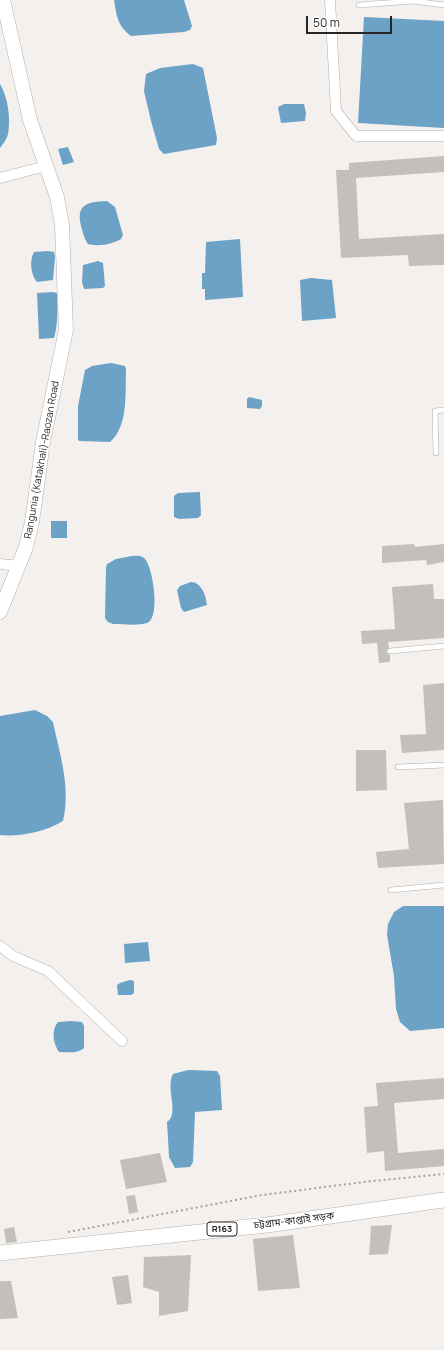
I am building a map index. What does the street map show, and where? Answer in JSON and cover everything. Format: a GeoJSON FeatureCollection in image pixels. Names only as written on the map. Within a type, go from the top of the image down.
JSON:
{"type":"FeatureCollection","features":[{"type":"Feature","properties":{"kind":"main road","name":"Rangunia (Katakhali)-Raozan Road"},"geometry":{"type":"LineString","coordinates":[[0,612],[19,566],[32,522],[43,442],[66,330],[62,225],[57,197],[30,120],[3,0]]}},
{"type":"Feature","properties":{"kind":"main road","name":"চট্টগ্রাম-কাপ্তাই সড়ক"},"geometry":{"type":"LineString","coordinates":[[0,1253],[267,1225],[444,1200]]}},
{"type":"Feature","properties":{"kind":"street"},"geometry":{"type":"LineString","coordinates":[[330,0],[336,111],[356,136],[444,136]]}},
{"type":"Feature","properties":{"kind":"street"},"geometry":{"type":"LineString","coordinates":[[0,178],[46,166]]}},
{"type":"Feature","properties":{"kind":"street"},"geometry":{"type":"LineString","coordinates":[[0,564],[19,566]]}},
{"type":"Feature","properties":{"kind":"street"},"geometry":{"type":"LineString","coordinates":[[0,946],[13,956],[48,971],[122,1041]]}},
{"type":"Feature","properties":{"kind":"lane"},"geometry":{"type":"LineString","coordinates":[[359,5],[413,1],[444,5]]}},
{"type":"Feature","properties":{"kind":"lane"},"geometry":{"type":"LineString","coordinates":[[436,453],[435,411],[444,410]]}},
{"type":"Feature","properties":{"kind":"lane"},"geometry":{"type":"LineString","coordinates":[[390,651],[444,646]]}},
{"type":"Feature","properties":{"kind":"lane"},"geometry":{"type":"LineString","coordinates":[[398,767],[444,764]]}},
{"type":"Feature","properties":{"kind":"lane"},"geometry":{"type":"LineString","coordinates":[[391,890],[444,885]]}},
{"type":"Feature","properties":{"kind":"path"},"geometry":{"type":"LineString","coordinates":[[62,1233],[262,1195],[364,1182],[444,1174]]}},
{"type":"Feature","properties":{"kind":"water"},"geometry":{"type":"Polygon","coordinates":[[[114,0],[184,0],[192,26],[190,30],[184,32],[131,36],[120,24],[114,0]]]}},
{"type":"Feature","properties":{"kind":"water"},"geometry":{"type":"Polygon","coordinates":[[[364,17],[444,21],[444,128],[358,123],[364,17]]]}},
{"type":"Feature","properties":{"kind":"water"},"geometry":{"type":"Polygon","coordinates":[[[193,64],[203,68],[217,138],[216,145],[164,154],[159,149],[144,91],[146,74],[160,68],[193,64]]]}},
{"type":"Feature","properties":{"kind":"water"},"geometry":{"type":"Polygon","coordinates":[[[0,84],[7,102],[9,128],[5,141],[0,148],[0,84]]]}},
{"type":"Feature","properties":{"kind":"water"},"geometry":{"type":"Polygon","coordinates":[[[284,104],[304,104],[306,113],[305,121],[281,123],[278,107],[284,104]]]}},
{"type":"Feature","properties":{"kind":"water"},"geometry":{"type":"Polygon","coordinates":[[[68,147],[74,162],[63,165],[58,149],[68,147]]]}},
{"type":"Feature","properties":{"kind":"water"},"geometry":{"type":"Polygon","coordinates":[[[107,201],[115,207],[123,235],[121,239],[110,244],[88,244],[81,226],[80,213],[85,206],[89,204],[107,201]]]}},
{"type":"Feature","properties":{"kind":"water"},"geometry":{"type":"Polygon","coordinates":[[[240,239],[243,297],[205,300],[205,289],[202,289],[202,273],[205,273],[206,242],[240,239]]]}},
{"type":"Feature","properties":{"kind":"water"},"geometry":{"type":"Polygon","coordinates":[[[34,252],[54,252],[55,257],[53,280],[37,282],[33,276],[31,268],[32,256],[34,252]]]}},
{"type":"Feature","properties":{"kind":"water"},"geometry":{"type":"Polygon","coordinates":[[[98,261],[103,263],[105,286],[103,288],[84,289],[82,282],[83,265],[98,261]]]}},
{"type":"Feature","properties":{"kind":"water"},"geometry":{"type":"Polygon","coordinates":[[[311,278],[332,280],[336,318],[302,321],[300,280],[311,278]]]}},
{"type":"Feature","properties":{"kind":"water"},"geometry":{"type":"Polygon","coordinates":[[[37,293],[57,293],[58,304],[54,338],[39,339],[37,293]]]}},
{"type":"Feature","properties":{"kind":"water"},"geometry":{"type":"Polygon","coordinates":[[[111,363],[125,366],[126,369],[125,407],[120,427],[110,442],[79,441],[78,406],[85,370],[92,366],[111,363]]]}},
{"type":"Feature","properties":{"kind":"water"},"geometry":{"type":"Polygon","coordinates":[[[249,397],[262,400],[262,406],[260,409],[247,408],[247,399],[249,397]]]}},
{"type":"Feature","properties":{"kind":"water"},"geometry":{"type":"Polygon","coordinates":[[[200,492],[201,515],[198,518],[179,519],[174,517],[174,496],[178,493],[200,492]]]}},
{"type":"Feature","properties":{"kind":"water"},"geometry":{"type":"Polygon","coordinates":[[[51,521],[67,521],[67,538],[51,538],[51,521]]]}},
{"type":"Feature","properties":{"kind":"water"},"geometry":{"type":"Polygon","coordinates":[[[132,556],[142,557],[147,563],[153,581],[155,603],[154,612],[151,619],[147,623],[134,625],[113,624],[108,622],[105,618],[107,564],[116,559],[132,556]]]}},
{"type":"Feature","properties":{"kind":"water"},"geometry":{"type":"Polygon","coordinates":[[[191,582],[198,584],[205,597],[207,605],[184,612],[181,608],[177,590],[180,586],[191,582]]]}},
{"type":"Feature","properties":{"kind":"water"},"geometry":{"type":"Polygon","coordinates":[[[35,710],[47,716],[53,722],[64,772],[66,796],[63,821],[56,825],[32,833],[0,835],[0,716],[35,710]]]}},
{"type":"Feature","properties":{"kind":"water"},"geometry":{"type":"Polygon","coordinates":[[[403,906],[444,906],[444,1028],[410,1031],[400,1022],[396,1009],[394,976],[387,935],[388,924],[394,912],[403,906]]]}},
{"type":"Feature","properties":{"kind":"water"},"geometry":{"type":"Polygon","coordinates":[[[148,942],[150,961],[125,963],[124,944],[148,942]]]}},
{"type":"Feature","properties":{"kind":"water"},"geometry":{"type":"Polygon","coordinates":[[[130,980],[134,981],[134,993],[131,995],[118,995],[117,985],[130,980]]]}},
{"type":"Feature","properties":{"kind":"water"},"geometry":{"type":"Polygon","coordinates":[[[58,1022],[82,1022],[84,1026],[84,1048],[75,1052],[59,1052],[54,1041],[54,1029],[58,1022]]]}},
{"type":"Feature","properties":{"kind":"water"},"geometry":{"type":"Polygon","coordinates":[[[188,1070],[217,1071],[220,1076],[222,1110],[195,1112],[193,1162],[190,1167],[175,1168],[169,1157],[167,1122],[171,1118],[173,1107],[171,1080],[173,1074],[188,1070]]]}},
{"type":"Feature","properties":{"kind":"building"},"geometry":{"type":"Polygon","coordinates":[[[444,156],[444,172],[356,178],[359,239],[444,234],[444,265],[409,266],[408,255],[341,258],[336,170],[349,170],[349,163],[444,156]]]}},
{"type":"Feature","properties":{"kind":"building"},"geometry":{"type":"Polygon","coordinates":[[[414,544],[415,547],[444,544],[444,562],[427,565],[426,560],[382,563],[382,546],[414,544]]]}},
{"type":"Feature","properties":{"kind":"building"},"geometry":{"type":"Polygon","coordinates":[[[433,584],[434,599],[444,599],[444,638],[388,642],[389,647],[386,652],[390,655],[390,662],[379,663],[377,643],[362,644],[361,631],[395,629],[392,587],[433,584]]]}},
{"type":"Feature","properties":{"kind":"building"},"geometry":{"type":"Polygon","coordinates":[[[444,683],[444,750],[402,753],[400,735],[426,734],[423,685],[444,683]]]}},
{"type":"Feature","properties":{"kind":"building"},"geometry":{"type":"Polygon","coordinates":[[[356,750],[386,750],[387,790],[356,791],[356,750]]]}},
{"type":"Feature","properties":{"kind":"building"},"geometry":{"type":"Polygon","coordinates":[[[443,800],[444,864],[378,868],[376,852],[409,849],[404,803],[443,800]]]}},
{"type":"Feature","properties":{"kind":"building"},"geometry":{"type":"Polygon","coordinates":[[[444,1078],[444,1099],[394,1103],[398,1153],[444,1149],[444,1166],[385,1171],[384,1151],[367,1153],[364,1107],[378,1106],[376,1083],[444,1078]]]}},
{"type":"Feature","properties":{"kind":"building"},"geometry":{"type":"Polygon","coordinates":[[[160,1153],[167,1182],[126,1189],[120,1160],[160,1153]]]}},
{"type":"Feature","properties":{"kind":"building"},"geometry":{"type":"Polygon","coordinates":[[[135,1195],[138,1212],[129,1214],[126,1196],[135,1195]]]}},
{"type":"Feature","properties":{"kind":"building"},"geometry":{"type":"Polygon","coordinates":[[[392,1225],[388,1254],[369,1255],[371,1226],[392,1225]]]}},
{"type":"Feature","properties":{"kind":"building"},"geometry":{"type":"Polygon","coordinates":[[[14,1227],[17,1242],[6,1243],[4,1229],[14,1227]]]}},
{"type":"Feature","properties":{"kind":"building"},"geometry":{"type":"Polygon","coordinates":[[[293,1235],[300,1288],[258,1291],[253,1239],[293,1235]]]}},
{"type":"Feature","properties":{"kind":"building"},"geometry":{"type":"Polygon","coordinates":[[[191,1255],[188,1311],[159,1316],[159,1292],[143,1287],[144,1257],[191,1255]]]}},
{"type":"Feature","properties":{"kind":"building"},"geometry":{"type":"Polygon","coordinates":[[[128,1275],[132,1303],[117,1305],[112,1277],[128,1275]]]}},
{"type":"Feature","properties":{"kind":"building"},"geometry":{"type":"Polygon","coordinates":[[[0,1281],[11,1281],[18,1318],[0,1319],[0,1281]]]}}]}
